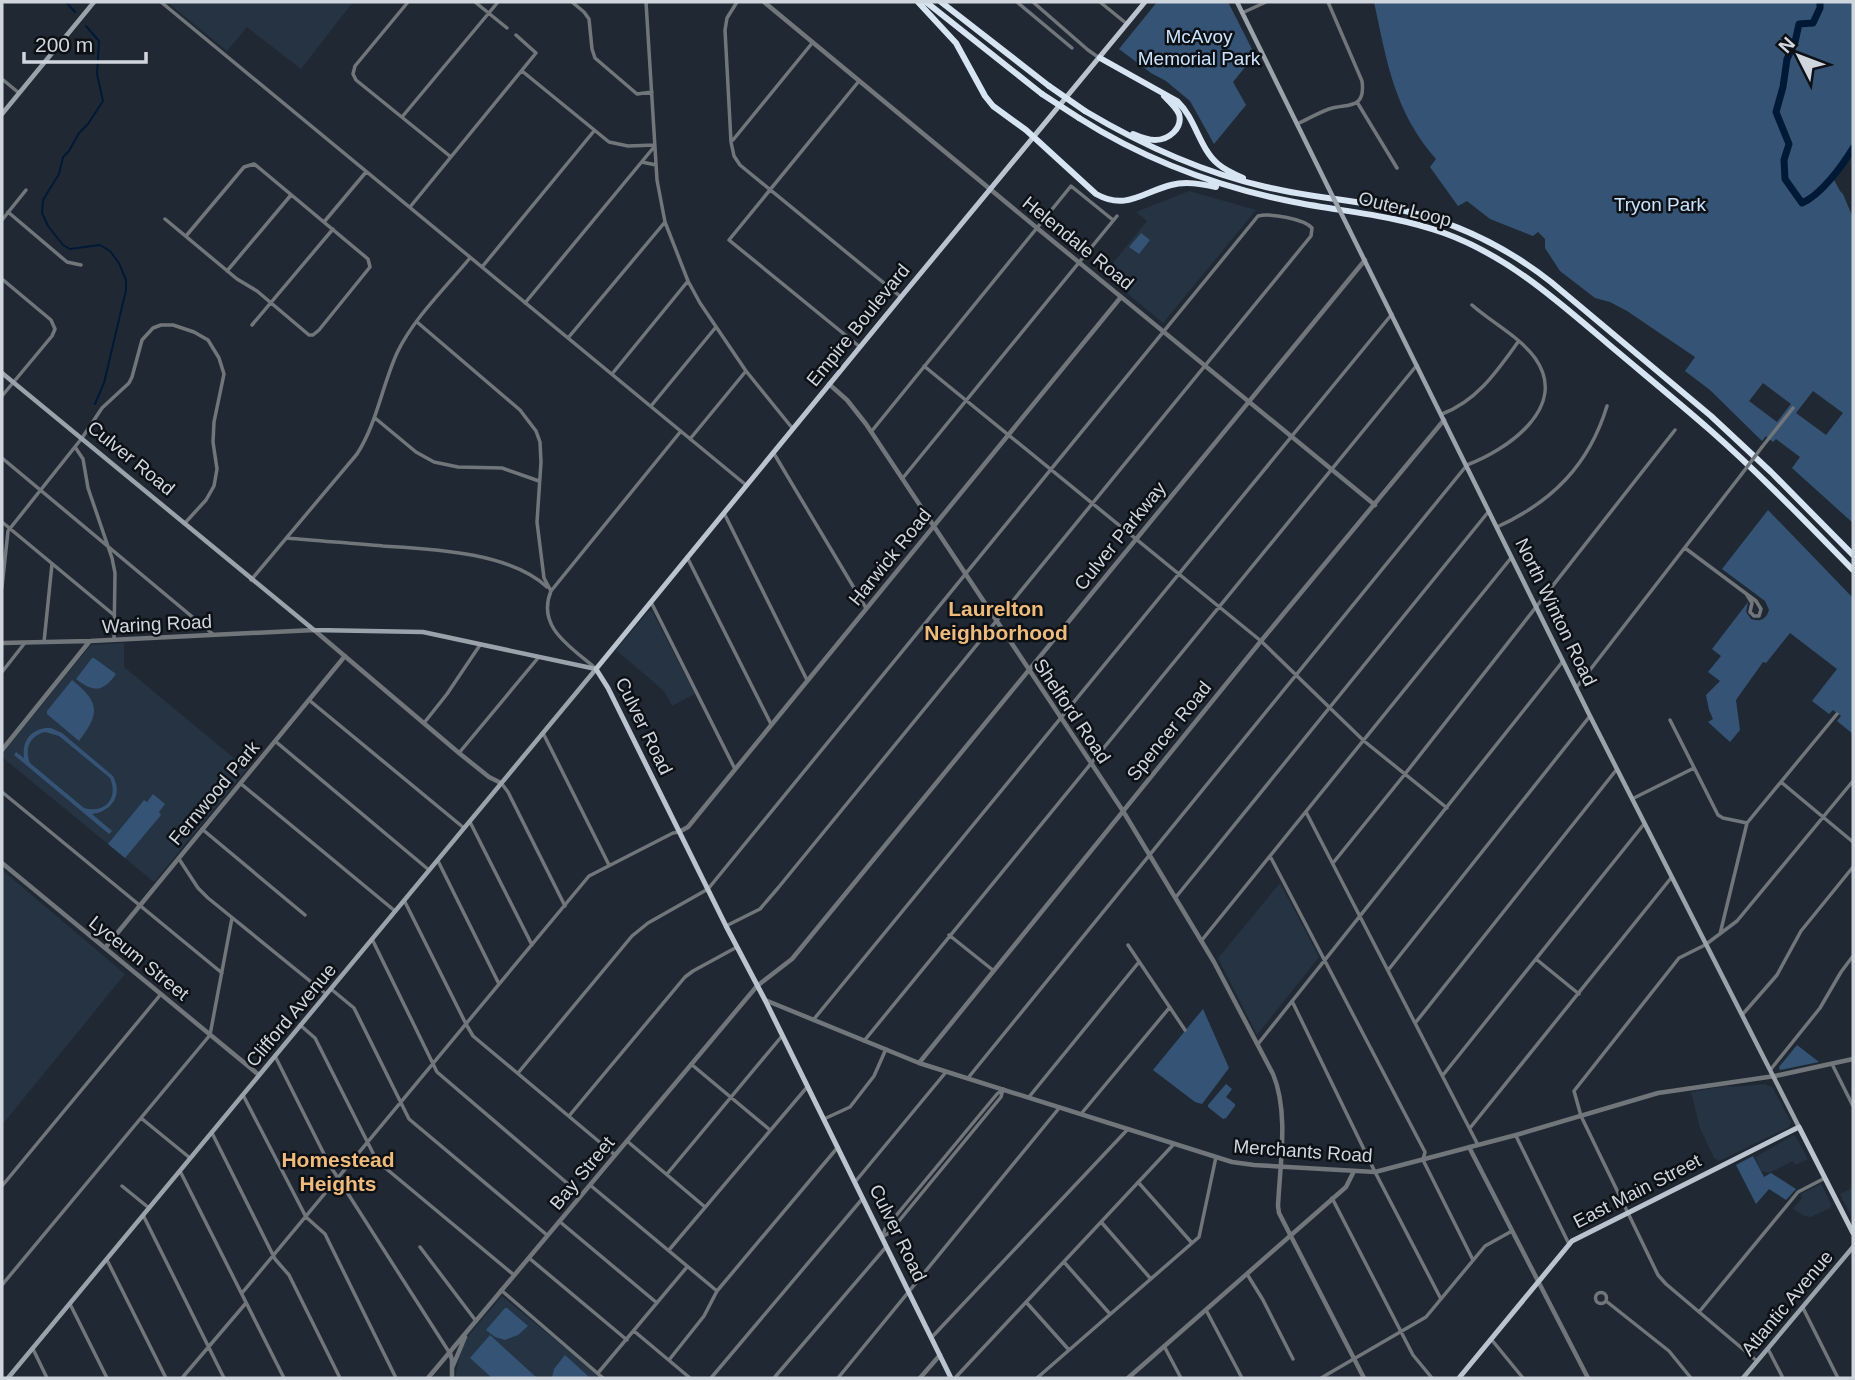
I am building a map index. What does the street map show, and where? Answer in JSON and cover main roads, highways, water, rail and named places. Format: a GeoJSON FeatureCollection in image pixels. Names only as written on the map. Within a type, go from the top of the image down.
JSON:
{"type":"FeatureCollection","features":[{"type":"Feature","properties":{"kind":"highway"},"geometry":{"type":"LineString","coordinates":[[918,2],[953,40],[991,104],[1034,137],[1099,196],[1112,201],[1129,200],[1170,185],[1189,183],[1268,197]]}},
{"type":"Feature","properties":{"kind":"highway","name":"Outer Loop"},"geometry":{"type":"LineString","coordinates":[[926,2],[1042,94],[1127,146],[1175,168],[1268,197],[1415,224],[1464,241],[1510,265],[1552,296],[1706,426],[1853,570]]}},
{"type":"Feature","properties":{"kind":"highway","name":"Outer Loop"},"geometry":{"type":"LineString","coordinates":[[941,2],[1085,111],[1138,141],[1178,159],[1234,179],[1278,190],[1381,206],[1425,216],[1467,231],[1514,256],[1545,277],[1706,411],[1777,477],[1853,555]]}},
{"type":"Feature","properties":{"kind":"highway"},"geometry":{"type":"LineString","coordinates":[[1100,58],[1173,98],[1182,106],[1219,166],[1278,190]]}},
{"type":"Feature","properties":{"kind":"highway"},"geometry":{"type":"LineString","coordinates":[[1085,111],[1142,138],[1165,138],[1178,127],[1179,113],[1167,99],[1148,85]]}},
{"type":"Feature","properties":{"kind":"main road"},"geometry":{"type":"LineString","coordinates":[[2,114],[94,2]]}},
{"type":"Feature","properties":{"kind":"main road","name":"Empire Boulevard"},"geometry":{"type":"LineString","coordinates":[[596,669],[1145,2]]}},
{"type":"Feature","properties":{"kind":"main road","name":"North Winton Road"},"geometry":{"type":"LineString","coordinates":[[1237,2],[1671,878],[1853,1233]]}},
{"type":"Feature","properties":{"kind":"main road","name":"Culver Road"},"geometry":{"type":"LineString","coordinates":[[2,373],[314,630],[423,632],[596,669],[608,688],[953,1378]]}},
{"type":"Feature","properties":{"kind":"main road","name":"Clifford Avenue"},"geometry":{"type":"LineString","coordinates":[[8,1378],[596,669]]}},
{"type":"Feature","properties":{"kind":"main road","name":"East Main Street"},"geometry":{"type":"LineString","coordinates":[[1459,1378],[1575,1238],[1800,1127]]}},
{"type":"Feature","properties":{"kind":"main road","name":"Atlantic Avenue"},"geometry":{"type":"LineString","coordinates":[[1743,1378],[1853,1247]]}},
{"type":"Feature","properties":{"kind":"waterway"},"geometry":{"type":"LineString","coordinates":[[66,2],[75,12]]}},
{"type":"Feature","properties":{"kind":"waterway"},"geometry":{"type":"LineString","coordinates":[[1820,2],[1813,23],[1799,24],[1787,59],[1776,112],[1789,144],[1784,160],[1785,179],[1802,203],[1824,187],[1853,148]]}},
{"type":"Feature","properties":{"kind":"waterway"},"geometry":{"type":"LineString","coordinates":[[86,26],[99,41],[97,74],[103,101],[63,157],[59,174],[43,200],[42,213],[48,226],[63,245],[70,249],[100,245],[110,251],[126,280],[104,383],[95,404]]}},
{"type":"Feature","properties":{"kind":"district","name":"Laurelton Neighborhood"},"geometry":{"type":"Point","coordinates":[996,620]}},
{"type":"Feature","properties":{"kind":"district","name":"Homestead Heights"},"geometry":{"type":"Point","coordinates":[338,1171]}},
{"type":"Feature","properties":{"kind":"park label","name":"McAvoy Memorial Park"},"geometry":{"type":"Point","coordinates":[1199,47]}},
{"type":"Feature","properties":{"kind":"park label","name":"Tryon Park"},"geometry":{"type":"Point","coordinates":[1660,204]}}]}
